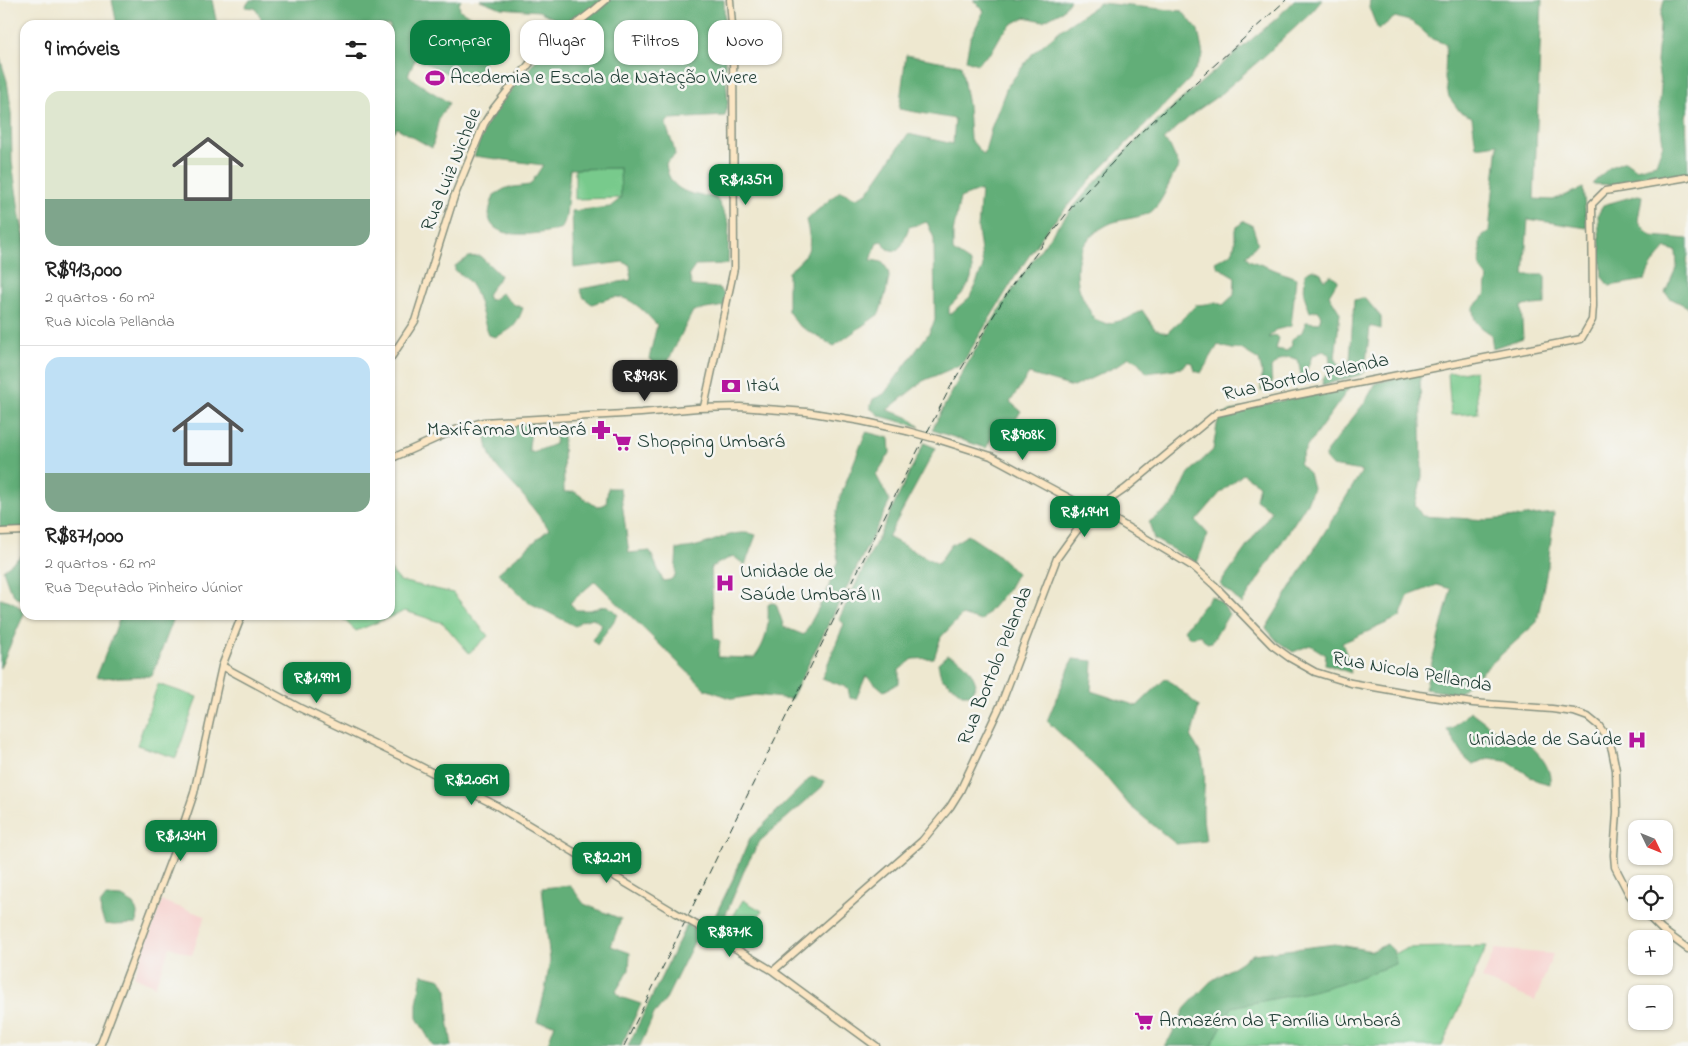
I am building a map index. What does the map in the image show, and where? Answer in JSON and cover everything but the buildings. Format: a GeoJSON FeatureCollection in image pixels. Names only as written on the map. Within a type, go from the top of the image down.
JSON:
{"type":"FeatureCollection","features":[{"type":"Feature","properties":{"kind":"street","name":"Rua Luiz Nichele"},"geometry":{"type":"LineString","coordinates":[[395,352],[415,322],[454,197],[484,124],[494,108],[538,53],[606,0]]}},
{"type":"Feature","properties":{"kind":"street"},"geometry":{"type":"LineString","coordinates":[[704,407],[734,268],[733,38],[730,0]]}},
{"type":"Feature","properties":{"kind":"street","name":"Rua Bortolo Pelanda"},"geometry":{"type":"LineString","coordinates":[[773,971],[922,840],[950,807],[960,791],[1001,704],[1057,558],[1093,511],[1125,488],[1217,414],[1297,395],[1581,339],[1592,320],[1592,204],[1596,197],[1605,191],[1688,177]]}},
{"type":"Feature","properties":{"kind":"street","name":"Rua Nicola Pellanda"},"geometry":{"type":"LineString","coordinates":[[395,458],[455,430],[483,422],[635,414],[704,407],[740,407],[807,412],[861,421],[908,431],[991,456],[1093,511],[1117,521],[1195,568],[1272,645],[1315,672],[1351,683],[1419,695],[1473,703],[1552,709],[1574,712],[1588,717],[1599,726],[1608,738],[1612,750],[1616,770],[1617,812],[1614,855],[1616,867],[1628,892]]}},
{"type":"Feature","properties":{"kind":"street"},"geometry":{"type":"LineString","coordinates":[[0,532],[20,531]]}},
{"type":"Feature","properties":{"kind":"street"},"geometry":{"type":"LineString","coordinates":[[100,1046],[178,840],[194,792],[222,666],[240,620]]}},
{"type":"Feature","properties":{"kind":"street"},"geometry":{"type":"LineString","coordinates":[[222,666],[300,708],[404,758],[497,806],[773,971],[876,1046]]}},
{"type":"Feature","properties":{"kind":"street"},"geometry":{"type":"LineString","coordinates":[[1652,920],[1662,930],[1688,949]]}},
{"type":"Feature","properties":{"kind":"shaded area"},"geometry":{"type":"Polygon","coordinates":[[[162,901],[205,916],[192,955],[170,947],[155,986],[134,976],[162,901]]]}},
{"type":"Feature","properties":{"kind":"shaded area"},"geometry":{"type":"Polygon","coordinates":[[[1495,949],[1553,954],[1535,1001],[1482,979],[1495,949]]]}},
{"type":"Feature","properties":{"kind":"green space"},"geometry":{"type":"Polygon","coordinates":[[[112,0],[212,0],[216,20],[116,20],[112,0]]]}},
{"type":"Feature","properties":{"kind":"green space"},"geometry":{"type":"Polygon","coordinates":[[[250,0],[461,0],[459,4],[460,10],[476,20],[410,20],[410,65],[413,65],[408,75],[449,103],[439,118],[432,148],[397,128],[395,130],[395,20],[262,20],[255,8],[245,7],[250,0]]]}},
{"type":"Feature","properties":{"kind":"green space"},"geometry":{"type":"Polygon","coordinates":[[[480,0],[724,0],[724,20],[708,20],[708,65],[725,65],[728,103],[725,116],[670,119],[666,123],[675,155],[666,163],[671,180],[677,186],[691,193],[716,197],[729,223],[728,264],[696,265],[689,275],[692,286],[719,288],[725,295],[725,306],[693,311],[665,367],[649,359],[657,325],[644,311],[621,297],[592,304],[584,298],[580,289],[631,280],[630,265],[623,262],[574,268],[572,211],[610,207],[621,198],[620,168],[570,169],[566,217],[562,228],[531,234],[519,234],[498,230],[491,224],[489,213],[494,195],[506,188],[530,185],[543,165],[474,156],[485,128],[496,108],[532,65],[604,65],[604,20],[557,20],[539,11],[501,8],[480,0]]]}},
{"type":"Feature","properties":{"kind":"green space"},"geometry":{"type":"Polygon","coordinates":[[[973,0],[1070,0],[1062,11],[1043,21],[1025,17],[1012,24],[1001,35],[992,51],[977,64],[966,60],[970,39],[984,11],[973,0]]]}},
{"type":"Feature","properties":{"kind":"green space"},"geometry":{"type":"Polygon","coordinates":[[[1294,0],[1322,0],[1312,12],[1261,59],[1163,140],[1170,146],[1179,166],[1163,197],[1151,212],[1111,223],[1093,234],[1082,249],[1079,258],[1077,277],[1079,288],[1094,319],[1107,324],[1127,319],[1142,310],[1155,329],[1167,333],[1196,305],[1217,303],[1223,305],[1234,295],[1235,277],[1218,267],[1215,262],[1232,253],[1235,243],[1235,229],[1243,221],[1252,225],[1258,243],[1246,256],[1249,260],[1296,278],[1291,326],[1275,330],[1268,338],[1276,335],[1279,338],[1276,349],[1287,351],[1292,345],[1291,340],[1302,332],[1306,322],[1319,323],[1321,316],[1318,310],[1310,312],[1304,295],[1305,273],[1313,269],[1321,273],[1324,280],[1331,275],[1338,280],[1329,295],[1340,313],[1335,358],[1340,366],[1350,361],[1354,300],[1365,298],[1381,317],[1381,329],[1370,326],[1365,372],[1322,385],[1323,378],[1331,371],[1329,354],[1323,351],[1312,356],[1303,380],[1298,360],[1290,357],[1280,360],[1271,368],[1272,388],[1261,391],[1262,372],[1259,360],[1241,349],[1232,349],[1218,345],[1201,373],[1195,371],[1193,363],[1188,362],[1181,368],[1147,373],[1138,362],[1129,357],[1117,366],[1073,387],[1029,374],[1010,402],[1021,411],[1013,424],[999,425],[986,448],[932,430],[962,373],[1013,289],[1071,210],[1144,133],[1278,17],[1294,0]]]}},
{"type":"Feature","properties":{"kind":"green space"},"geometry":{"type":"Polygon","coordinates":[[[1370,0],[1542,0],[1534,199],[1553,200],[1583,188],[1587,228],[1528,219],[1524,275],[1545,275],[1545,304],[1521,306],[1523,338],[1493,348],[1491,334],[1478,324],[1473,312],[1473,307],[1485,295],[1488,278],[1480,267],[1480,239],[1489,231],[1498,144],[1476,147],[1472,117],[1460,112],[1449,97],[1445,79],[1446,44],[1432,39],[1413,22],[1395,17],[1378,30],[1369,7],[1370,0]]]}},
{"type":"Feature","properties":{"kind":"green space"},"geometry":{"type":"Polygon","coordinates":[[[1664,0],[1688,0],[1688,109],[1686,116],[1688,174],[1617,185],[1592,184],[1609,168],[1625,161],[1636,169],[1656,164],[1663,144],[1659,114],[1661,87],[1657,62],[1664,0]]]}},
{"type":"Feature","properties":{"kind":"green space"},"geometry":{"type":"Polygon","coordinates":[[[1100,3],[1182,11],[1198,30],[1203,55],[1190,79],[1090,180],[1045,232],[962,364],[923,381],[887,410],[908,417],[920,427],[880,416],[870,408],[873,399],[884,394],[929,333],[935,320],[934,238],[927,222],[909,227],[902,245],[896,251],[887,249],[883,241],[877,242],[871,260],[882,262],[888,270],[889,277],[879,314],[834,346],[798,325],[788,311],[788,272],[806,255],[808,250],[809,238],[806,220],[840,191],[856,198],[867,193],[908,134],[953,144],[955,119],[899,109],[906,55],[961,65],[968,106],[970,139],[984,155],[992,126],[1007,87],[1033,53],[1062,29],[1100,3]],[[981,190],[960,198],[953,233],[953,251],[971,263],[972,270],[970,282],[949,307],[949,315],[970,297],[983,267],[978,229],[981,190]]]}},
{"type":"Feature","properties":{"kind":"green space"},"geometry":{"type":"Polygon","coordinates":[[[0,58],[7,81],[11,108],[12,162],[20,217],[20,528],[0,528],[0,58]]]}},
{"type":"Feature","properties":{"kind":"green space"},"geometry":{"type":"Polygon","coordinates":[[[430,65],[483,65],[473,86],[430,65]]]}},
{"type":"Feature","properties":{"kind":"green space"},"geometry":{"type":"Polygon","coordinates":[[[620,168],[621,198],[575,199],[575,169],[620,168]]]}},
{"type":"Feature","properties":{"kind":"green space"},"geometry":{"type":"Polygon","coordinates":[[[1638,195],[1642,196],[1638,220],[1651,236],[1688,239],[1686,262],[1688,269],[1688,307],[1670,298],[1665,293],[1677,266],[1676,251],[1666,248],[1656,259],[1645,280],[1609,286],[1602,277],[1598,215],[1603,205],[1638,195]]]}},
{"type":"Feature","properties":{"kind":"green space"},"geometry":{"type":"Polygon","coordinates":[[[480,256],[500,275],[487,295],[489,300],[494,299],[501,293],[513,304],[523,308],[513,327],[495,337],[489,335],[475,290],[464,276],[455,271],[455,266],[469,257],[480,256]]]}},
{"type":"Feature","properties":{"kind":"green space"},"geometry":{"type":"Polygon","coordinates":[[[1475,371],[1478,413],[1451,415],[1448,373],[1475,371]]]}},
{"type":"Feature","properties":{"kind":"green space"},"geometry":{"type":"Polygon","coordinates":[[[1420,372],[1422,477],[1415,505],[1422,516],[1488,520],[1554,513],[1548,564],[1537,622],[1458,694],[1425,689],[1451,589],[1437,585],[1408,596],[1400,617],[1342,643],[1351,673],[1325,664],[1326,655],[1310,645],[1293,652],[1277,641],[1266,628],[1362,471],[1332,466],[1325,458],[1327,451],[1365,402],[1376,383],[1420,372]]]}},
{"type":"Feature","properties":{"kind":"green space"},"geometry":{"type":"Polygon","coordinates":[[[1350,387],[1306,448],[1299,463],[1309,473],[1313,488],[1307,503],[1242,604],[1220,584],[1272,511],[1256,500],[1259,485],[1243,474],[1220,493],[1196,521],[1208,534],[1197,563],[1154,539],[1149,522],[1174,504],[1189,473],[1213,450],[1218,419],[1230,411],[1350,387]]]}},
{"type":"Feature","properties":{"kind":"green space"},"geometry":{"type":"Polygon","coordinates":[[[533,422],[529,452],[535,452],[555,444],[556,436],[563,435],[564,492],[575,492],[597,507],[606,504],[608,488],[620,488],[629,553],[650,551],[663,581],[670,580],[675,576],[677,549],[695,547],[734,534],[748,533],[756,535],[745,565],[733,556],[711,567],[714,638],[720,641],[718,657],[754,658],[764,639],[770,602],[776,604],[784,627],[804,635],[826,594],[838,560],[833,530],[840,497],[866,432],[889,438],[890,453],[876,475],[890,501],[791,699],[755,695],[733,699],[705,689],[595,581],[570,603],[576,610],[589,610],[607,606],[618,615],[597,645],[592,640],[602,625],[593,618],[581,621],[575,626],[526,601],[498,573],[549,529],[491,458],[486,438],[486,425],[533,422]]]}},
{"type":"Feature","properties":{"kind":"green space"},"geometry":{"type":"Polygon","coordinates":[[[924,443],[936,448],[888,537],[938,564],[951,545],[968,535],[997,554],[1017,573],[1008,589],[981,621],[962,615],[941,637],[934,658],[913,659],[899,670],[899,683],[884,691],[866,676],[856,699],[850,698],[848,688],[822,678],[844,624],[839,619],[924,443]]]}},
{"type":"Feature","properties":{"kind":"green space"},"geometry":{"type":"Polygon","coordinates":[[[20,557],[20,599],[16,598],[9,587],[3,570],[20,557]]]}},
{"type":"Feature","properties":{"kind":"green space"},"geometry":{"type":"Polygon","coordinates":[[[395,575],[400,581],[453,593],[488,636],[469,653],[443,623],[405,611],[395,615],[395,575]]]}},
{"type":"Feature","properties":{"kind":"green space"},"geometry":{"type":"Polygon","coordinates":[[[1211,596],[1222,603],[1229,614],[1212,642],[1207,643],[1200,635],[1190,638],[1184,630],[1211,596]]]}},
{"type":"Feature","properties":{"kind":"green space"},"geometry":{"type":"Polygon","coordinates":[[[0,599],[8,600],[20,608],[21,620],[0,668],[0,599]]]}},
{"type":"Feature","properties":{"kind":"green space"},"geometry":{"type":"Polygon","coordinates":[[[119,620],[173,620],[152,676],[96,678],[119,620]]]}},
{"type":"Feature","properties":{"kind":"green space"},"geometry":{"type":"Polygon","coordinates":[[[344,620],[383,620],[356,631],[344,620]]]}},
{"type":"Feature","properties":{"kind":"green space"},"geometry":{"type":"Polygon","coordinates":[[[947,655],[958,659],[969,669],[976,684],[971,694],[962,694],[941,677],[938,663],[947,655]]]}},
{"type":"Feature","properties":{"kind":"green space"},"geometry":{"type":"Polygon","coordinates":[[[1073,659],[1093,661],[1091,691],[1137,706],[1166,678],[1199,706],[1191,738],[1204,766],[1203,817],[1206,841],[1176,844],[1130,806],[1105,776],[1047,721],[1073,659]]]}},
{"type":"Feature","properties":{"kind":"green space"},"geometry":{"type":"Polygon","coordinates":[[[158,684],[197,697],[176,758],[137,745],[158,684]]]}},
{"type":"Feature","properties":{"kind":"green space"},"geometry":{"type":"Polygon","coordinates":[[[1470,711],[1510,741],[1522,737],[1542,758],[1548,770],[1550,784],[1538,781],[1505,760],[1488,758],[1473,765],[1465,758],[1447,730],[1453,728],[1470,711]]]}},
{"type":"Feature","properties":{"kind":"green space"},"geometry":{"type":"Polygon","coordinates":[[[811,777],[825,781],[822,787],[760,841],[746,866],[721,926],[712,922],[750,838],[811,777]]]}},
{"type":"Feature","properties":{"kind":"green space"},"geometry":{"type":"Polygon","coordinates":[[[570,885],[584,904],[621,919],[611,946],[630,953],[629,970],[616,991],[620,997],[641,1004],[621,1046],[547,1046],[555,1024],[537,1022],[550,961],[542,888],[570,885]]]}},
{"type":"Feature","properties":{"kind":"green space"},"geometry":{"type":"Polygon","coordinates":[[[106,896],[122,897],[134,904],[137,913],[136,924],[105,924],[100,904],[106,896]]]}},
{"type":"Feature","properties":{"kind":"green space"},"geometry":{"type":"Polygon","coordinates":[[[743,900],[762,911],[745,939],[726,928],[743,900]]]}},
{"type":"Feature","properties":{"kind":"green space"},"geometry":{"type":"Polygon","coordinates":[[[687,924],[699,932],[665,1001],[654,1014],[640,1046],[628,1046],[687,924]]]}},
{"type":"Feature","properties":{"kind":"green space"},"geometry":{"type":"Polygon","coordinates":[[[1335,944],[1372,951],[1387,944],[1394,951],[1395,964],[1352,980],[1313,991],[1232,1007],[1211,1046],[1164,1046],[1185,1008],[1210,982],[1253,954],[1335,944]]]}},
{"type":"Feature","properties":{"kind":"green space"},"geometry":{"type":"Polygon","coordinates":[[[1487,946],[1442,1046],[1210,1046],[1230,1005],[1345,976],[1408,948],[1487,946]]]}},
{"type":"Feature","properties":{"kind":"green space"},"geometry":{"type":"Polygon","coordinates":[[[422,974],[441,979],[447,990],[448,1019],[452,1046],[433,1046],[417,1018],[417,1004],[422,974]]]}},
{"type":"Feature","properties":{"kind":"railway"},"geometry":{"type":"LineString","coordinates":[[624,1046],[899,487],[952,384],[1013,284],[1074,204],[1140,133],[1286,0]]}},
{"type":"Feature","properties":{"kind":"place","name":"Acedemia e Escola de Natação Vivere"},"geometry":{"type":"Point","coordinates":[435,78]}},
{"type":"Feature","properties":{"kind":"place","name":"Itaú"},"geometry":{"type":"Point","coordinates":[731,386]}},
{"type":"Feature","properties":{"kind":"place","name":"Maxifarma Umbará"},"geometry":{"type":"Point","coordinates":[601,430]}},
{"type":"Feature","properties":{"kind":"place","name":"Shopping Umbará"},"geometry":{"type":"Point","coordinates":[622,442]}},
{"type":"Feature","properties":{"kind":"place","name":"Unidade de Saúde Umbará II"},"geometry":{"type":"Point","coordinates":[725,583]}},
{"type":"Feature","properties":{"kind":"place","name":"Unidade de Saúde"},"geometry":{"type":"Point","coordinates":[1637,740]}},
{"type":"Feature","properties":{"kind":"place","name":"Armazém da Família Umbará"},"geometry":{"type":"Point","coordinates":[1144,1021]}}]}
